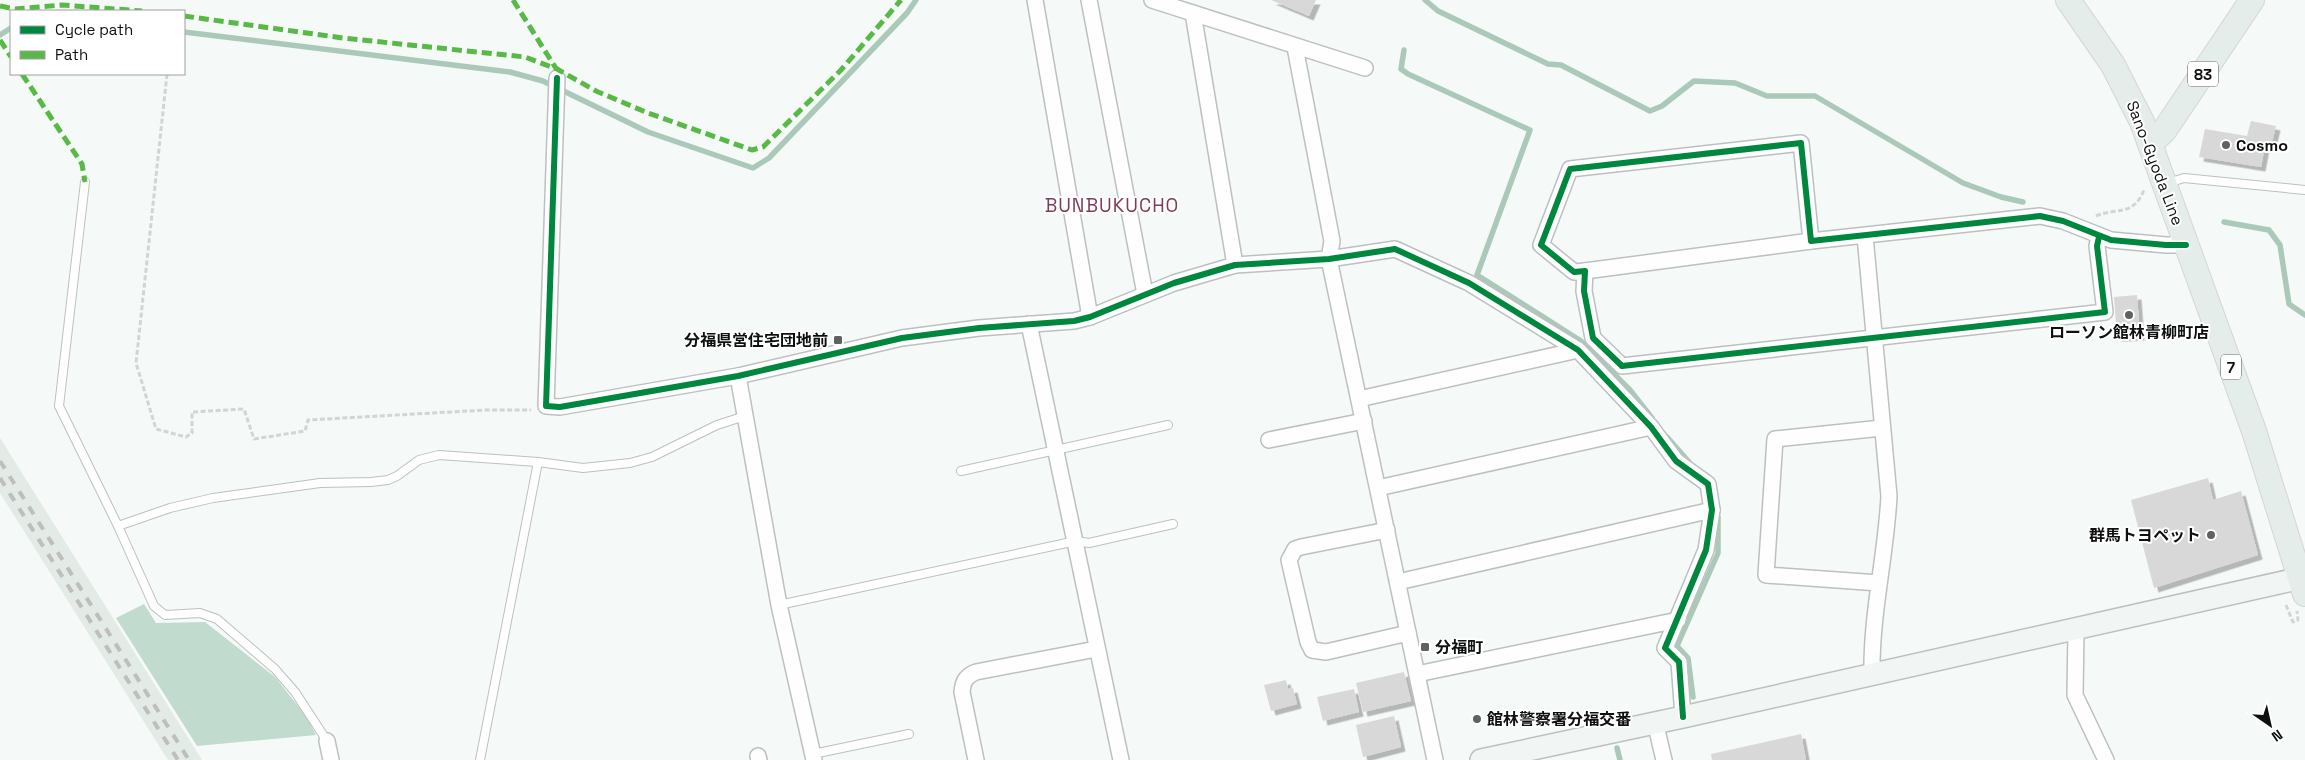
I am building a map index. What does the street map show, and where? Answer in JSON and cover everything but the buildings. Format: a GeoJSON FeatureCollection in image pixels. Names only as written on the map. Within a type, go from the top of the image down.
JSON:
{"type":"FeatureCollection","features":[{"type":"Feature","properties":{"kind":"main road","name":"Sano-Gyoda Line"},"geometry":{"type":"LineString","coordinates":[[2068,0],[2092,32],[2113,65],[2131,98],[2150,144],[2155,186],[2186,244],[2254,431],[2304,583]]}},
{"type":"Feature","properties":{"kind":"main road","name":"83"},"geometry":{"type":"LineString","coordinates":[[2150,144],[2164,131],[2252,0]]}},
{"type":"Feature","properties":{"kind":"street"},"geometry":{"type":"LineString","coordinates":[[1035,0],[1090,317]]}},
{"type":"Feature","properties":{"kind":"street"},"geometry":{"type":"LineString","coordinates":[[1089,0],[1145,294]]}},
{"type":"Feature","properties":{"kind":"street"},"geometry":{"type":"LineString","coordinates":[[1152,0],[1365,68]]}},
{"type":"Feature","properties":{"kind":"street"},"geometry":{"type":"LineString","coordinates":[[1193,13],[1235,265]]}},
{"type":"Feature","properties":{"kind":"street"},"geometry":{"type":"LineString","coordinates":[[1295,47],[1332,241],[1329,259],[1435,760]]}},
{"type":"Feature","properties":{"kind":"street"},"geometry":{"type":"LineString","coordinates":[[557,78],[546,406],[560,407],[738,376],[902,338],[979,328],[1074,321],[1090,317],[1145,294],[1235,265],[1329,259],[1395,249],[1469,283],[1578,350],[1651,427],[1676,461],[1708,484],[1712,510],[1706,550],[1665,648],[1679,662],[1683,717]]}},
{"type":"Feature","properties":{"kind":"street"},"geometry":{"type":"LineString","coordinates":[[1811,241],[1801,144],[1570,169],[1541,245],[1574,272],[1811,241],[2040,216],[2063,221],[2099,237],[2111,240],[2166,245],[2186,244]]}},
{"type":"Feature","properties":{"kind":"street"},"geometry":{"type":"LineString","coordinates":[[1865,236],[1888,496],[1887,535],[1879,584],[1872,649],[1872,674]]}},
{"type":"Feature","properties":{"kind":"street"},"geometry":{"type":"LineString","coordinates":[[1585,271],[1584,291],[1593,338],[1622,366],[2105,312],[2097,246],[2099,237]]}},
{"type":"Feature","properties":{"kind":"street"},"geometry":{"type":"LineString","coordinates":[[1029,324],[1076,541],[1096,649],[1120,760]]}},
{"type":"Feature","properties":{"kind":"street"},"geometry":{"type":"LineString","coordinates":[[1359,399],[1578,350]]}},
{"type":"Feature","properties":{"kind":"street"},"geometry":{"type":"LineString","coordinates":[[738,376],[780,605],[814,757]]}},
{"type":"Feature","properties":{"kind":"street"},"geometry":{"type":"LineString","coordinates":[[1269,440],[1364,421]]}},
{"type":"Feature","properties":{"kind":"street"},"geometry":{"type":"LineString","coordinates":[[1378,488],[1651,427]]}},
{"type":"Feature","properties":{"kind":"street"},"geometry":{"type":"LineString","coordinates":[[1879,584],[1766,575],[1775,438],[1882,428]]}},
{"type":"Feature","properties":{"kind":"street"},"geometry":{"type":"LineString","coordinates":[[1398,582],[1712,510]]}},
{"type":"Feature","properties":{"kind":"street"},"geometry":{"type":"LineString","coordinates":[[1387,530],[1301,547],[1295,549],[1289,560],[1308,642],[1312,650],[1326,652],[1408,633]]}},
{"type":"Feature","properties":{"kind":"street"},"geometry":{"type":"LineString","coordinates":[[1481,760],[2076,629],[2304,583]]}},
{"type":"Feature","properties":{"kind":"street"},"geometry":{"type":"LineString","coordinates":[[1417,674],[1678,620]]}},
{"type":"Feature","properties":{"kind":"street"},"geometry":{"type":"LineString","coordinates":[[2076,629],[2075,695],[2106,760]]}},
{"type":"Feature","properties":{"kind":"street"},"geometry":{"type":"LineString","coordinates":[[976,760],[962,692],[963,683],[968,675],[1096,649]]}},
{"type":"Feature","properties":{"kind":"street"},"geometry":{"type":"LineString","coordinates":[[1655,722],[1664,760]]}},
{"type":"Feature","properties":{"kind":"street"},"geometry":{"type":"LineString","coordinates":[[327,741],[331,760]]}},
{"type":"Feature","properties":{"kind":"lane"},"geometry":{"type":"LineString","coordinates":[[2155,186],[2184,178],[2305,190]]}},
{"type":"Feature","properties":{"kind":"lane"},"geometry":{"type":"LineString","coordinates":[[85,182],[59,406],[118,526],[154,606],[166,615],[200,613],[217,619],[290,686],[309,711],[327,741]]}},
{"type":"Feature","properties":{"kind":"lane"},"geometry":{"type":"LineString","coordinates":[[118,526],[170,508],[212,498],[320,483],[388,480],[427,457],[439,455],[538,462],[583,468],[630,463],[652,457],[718,425],[745,416]]}},
{"type":"Feature","properties":{"kind":"lane"},"geometry":{"type":"LineString","coordinates":[[961,470],[1168,425]]}},
{"type":"Feature","properties":{"kind":"lane"},"geometry":{"type":"LineString","coordinates":[[480,760],[538,462]]}},
{"type":"Feature","properties":{"kind":"lane"},"geometry":{"type":"LineString","coordinates":[[780,605],[1076,541],[1090,543],[1173,524]]}},
{"type":"Feature","properties":{"kind":"lane"},"geometry":{"type":"LineString","coordinates":[[814,757],[909,734]]}},
{"type":"Feature","properties":{"kind":"path"},"geometry":{"type":"LineString","coordinates":[[167,75],[136,363],[156,429],[186,437],[192,433],[192,412],[244,409],[254,439],[306,431],[308,420],[486,410],[531,410]]}},
{"type":"Feature","properties":{"kind":"path"},"geometry":{"type":"LineString","coordinates":[[2078,227],[2106,212],[2124,211],[2155,186]]}},
{"type":"Feature","properties":{"kind":"shaded area"},"geometry":{"type":"Polygon","coordinates":[[[0,438],[202,760],[168,760],[0,493],[0,438]]]}},
{"type":"Feature","properties":{"kind":"green space"},"geometry":{"type":"Polygon","coordinates":[[[144,604],[156,623],[205,622],[275,677],[306,716],[316,735],[197,746],[116,618],[144,604]]]}},
{"type":"Feature","properties":{"kind":"waterway"},"geometry":{"type":"LineString","coordinates":[[185,32],[510,72],[543,81],[648,132],[753,168],[769,158],[907,13],[916,0]]}},
{"type":"Feature","properties":{"kind":"waterway"},"geometry":{"type":"LineString","coordinates":[[1425,0],[1438,11],[1548,64],[1561,65],[1650,111],[1662,106],[1694,81],[1735,83],[1767,96],[1815,96],[1963,183],[2001,197],[2023,202]]}},
{"type":"Feature","properties":{"kind":"waterway"},"geometry":{"type":"LineString","coordinates":[[0,35],[10,29]]}},
{"type":"Feature","properties":{"kind":"waterway"},"geometry":{"type":"LineString","coordinates":[[1404,50],[1401,69],[1408,74],[1530,130],[1477,275],[1581,341],[1630,390],[1652,418]]}},
{"type":"Feature","properties":{"kind":"waterway"},"geometry":{"type":"LineString","coordinates":[[2224,222],[2269,230],[2280,245],[2289,304],[2305,315]]}},
{"type":"Feature","properties":{"kind":"waterway"},"geometry":{"type":"LineString","coordinates":[[1667,437],[1689,462]]}},
{"type":"Feature","properties":{"kind":"waterway"},"geometry":{"type":"LineString","coordinates":[[1693,697],[1688,658],[1677,646],[1718,553],[1718,517]]}},
{"type":"Feature","properties":{"kind":"waterway"},"geometry":{"type":"LineString","coordinates":[[1617,748],[1620,760]]}},
{"type":"Feature","properties":{"kind":"railway"},"geometry":{"type":"LineString","coordinates":[[0,461],[189,760]]}},
{"type":"Feature","properties":{"kind":"railway"},"geometry":{"type":"LineString","coordinates":[[0,478],[178,760]]}},
{"type":"Feature","properties":{"kind":"marked path"},"geometry":{"type":"LineString","coordinates":[[513,0],[557,70]]}},
{"type":"Feature","properties":{"kind":"marked path"},"geometry":{"type":"LineString","coordinates":[[185,16],[343,38],[525,57],[557,69],[596,91],[648,113],[752,150],[763,147],[841,70],[901,0]]}},
{"type":"Feature","properties":{"kind":"marked path"},"geometry":{"type":"LineString","coordinates":[[0,6],[15,9],[62,5],[129,10]]}},
{"type":"Feature","properties":{"kind":"marked path"},"geometry":{"type":"LineString","coordinates":[[0,40],[10,55]]}},
{"type":"Feature","properties":{"kind":"marked path"},"geometry":{"type":"LineString","coordinates":[[23,75],[82,164],[85,182]]}},
{"type":"Feature","properties":{"kind":"cycle path"},"geometry":{"type":"LineString","coordinates":[[557,78],[546,406],[560,407],[738,376],[902,338],[979,328],[1074,321],[1090,317],[1174,283],[1235,265],[1329,259],[1395,249],[1469,283],[1578,350],[1651,427],[1676,461],[1708,484],[1712,510],[1706,550],[1665,648],[1679,662],[1683,717]]}},
{"type":"Feature","properties":{"kind":"cycle path"},"geometry":{"type":"LineString","coordinates":[[2099,237],[2097,246],[2105,312],[1622,366],[1593,338],[1584,291],[1585,271],[1574,272],[1541,245],[1570,169],[1801,143],[1811,241],[2040,216],[2063,221],[2111,240],[2186,245]]}},
{"type":"Feature","properties":{"kind":"place","name":"Cosmo"},"geometry":{"type":"Point","coordinates":[2226,145]}},
{"type":"Feature","properties":{"kind":"place","name":"ローソン館林青柳町店"},"geometry":{"type":"Point","coordinates":[2129,315]}},
{"type":"Feature","properties":{"kind":"place","name":"分福県営住宅団地前"},"geometry":{"type":"Point","coordinates":[838,340]}},
{"type":"Feature","properties":{"kind":"place","name":"群馬トヨペット"},"geometry":{"type":"Point","coordinates":[2211,535]}},
{"type":"Feature","properties":{"kind":"place","name":"分福町"},"geometry":{"type":"Point","coordinates":[1425,647]}},
{"type":"Feature","properties":{"kind":"place","name":"館林警察署分福交番"},"geometry":{"type":"Point","coordinates":[1477,719]}},
{"type":"Feature","properties":{"kind":"district","name":"BUNBUKUCHO"},"geometry":{"type":"Point","coordinates":[1112,205]}}]}
